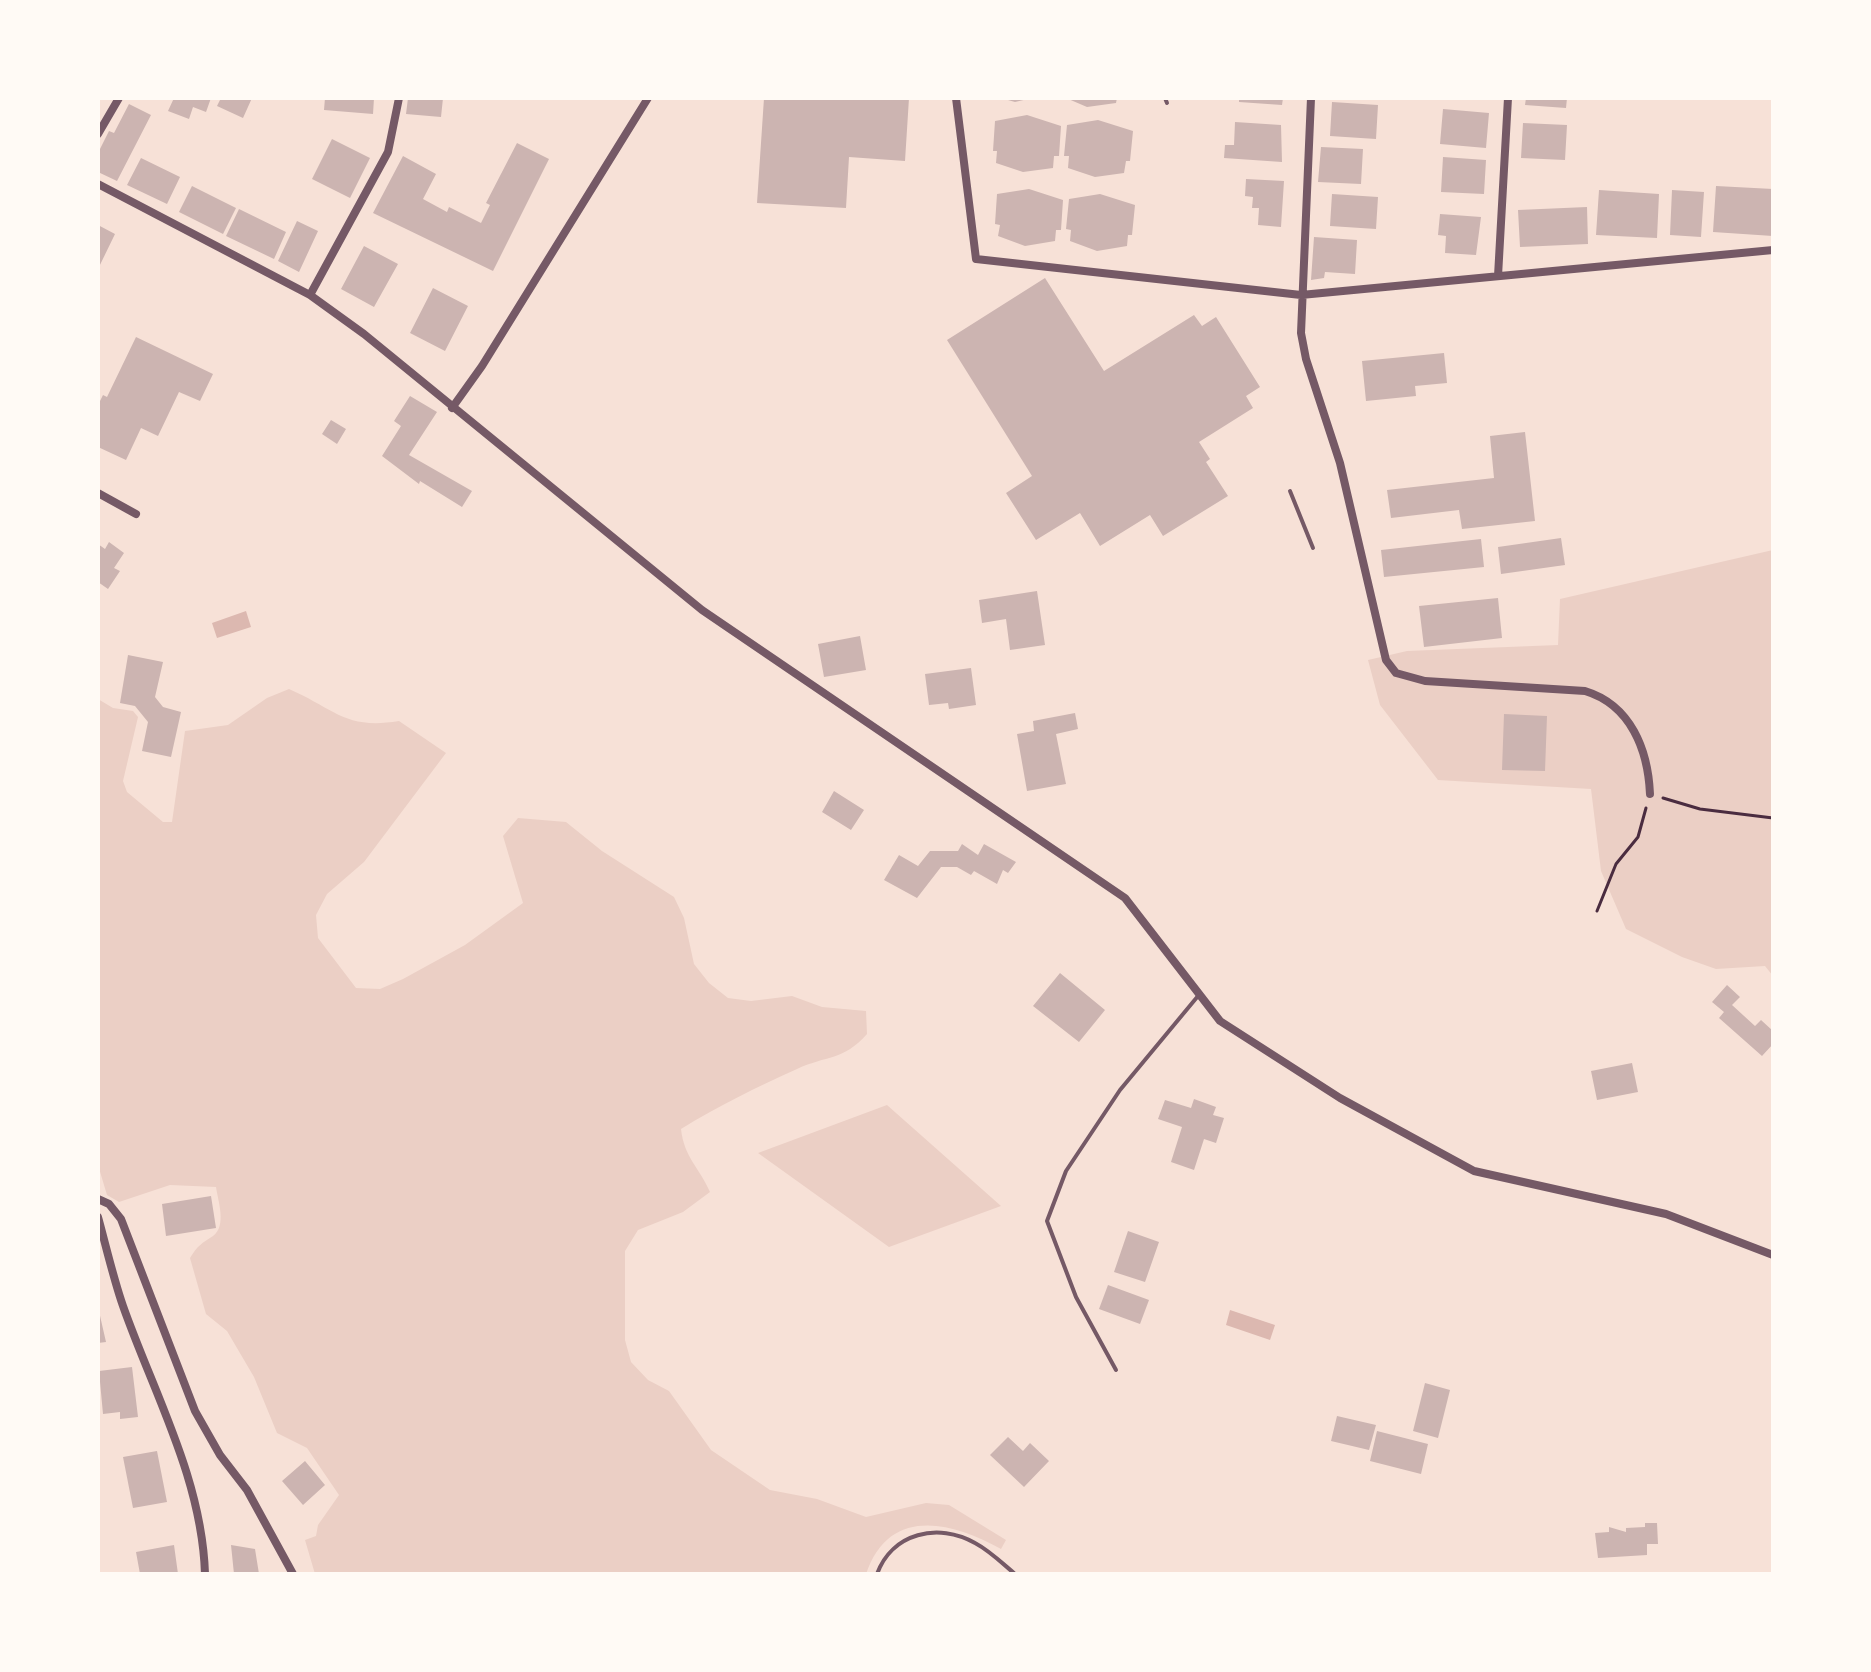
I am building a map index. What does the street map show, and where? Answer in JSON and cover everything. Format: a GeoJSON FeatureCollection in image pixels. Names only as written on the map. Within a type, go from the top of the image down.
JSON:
{"type":"FeatureCollection","features":[{"type":"Feature","properties":{"kind":"street"},"geometry":{"type":"LineString","coordinates":[[98,134],[119,98]]}},
{"type":"Feature","properties":{"kind":"street"},"geometry":{"type":"LineString","coordinates":[[310,295],[388,152],[399,98]]}},
{"type":"Feature","properties":{"kind":"street"},"geometry":{"type":"LineString","coordinates":[[452,408],[482,366],[648,98]]}},
{"type":"Feature","properties":{"kind":"street"},"geometry":{"type":"LineString","coordinates":[[956,98],[976,259],[1301,295],[1773,250]]}},
{"type":"Feature","properties":{"kind":"street"},"geometry":{"type":"LineString","coordinates":[[1311,98],[1301,295],[1306,359],[1340,463],[1386,660],[1396,673],[1425,681],[1585,691],[1604,697],[1627,717],[1649,765],[1650,794]]}},
{"type":"Feature","properties":{"kind":"street"},"geometry":{"type":"LineString","coordinates":[[1498,276],[1508,98]]}},
{"type":"Feature","properties":{"kind":"street"},"geometry":{"type":"LineString","coordinates":[[98,184],[310,295],[364,334],[702,610],[1125,898],[1220,1021],[1340,1098],[1474,1171],[1666,1214],[1773,1255]]}},
{"type":"Feature","properties":{"kind":"street"},"geometry":{"type":"LineString","coordinates":[[98,493],[136,514]]}},
{"type":"Feature","properties":{"kind":"street"},"geometry":{"type":"LineString","coordinates":[[98,1199],[109,1204],[121,1219],[195,1411],[220,1455],[247,1490],[293,1574]]}},
{"type":"Feature","properties":{"kind":"street"},"geometry":{"type":"LineString","coordinates":[[98,1217],[122,1303],[194,1493],[204,1538],[205,1574]]}},
{"type":"Feature","properties":{"kind":"lane"},"geometry":{"type":"LineString","coordinates":[[1290,491],[1313,548]]}},
{"type":"Feature","properties":{"kind":"lane"},"geometry":{"type":"LineString","coordinates":[[1116,1370],[1076,1297],[1047,1221],[1066,1171],[1112,1101],[1199,994]]}},
{"type":"Feature","properties":{"kind":"lane"},"geometry":{"type":"LineString","coordinates":[[877,1574],[882,1559],[898,1542],[921,1534],[952,1534],[974,1542],[1015,1574]]}},
{"type":"Feature","properties":{"kind":"path"},"geometry":{"type":"LineString","coordinates":[[1597,911],[1616,864],[1638,837],[1650,794],[1700,809],[1773,818]]}},
{"type":"Feature","properties":{"kind":"shaded area"},"geometry":{"type":"Polygon","coordinates":[[[1773,550],[1773,976],[1765,966],[1716,969],[1682,957],[1626,929],[1601,871],[1591,789],[1438,780],[1380,705],[1368,660],[1407,651],[1558,645],[1560,599],[1773,550]]]}},
{"type":"Feature","properties":{"kind":"shaded area"},"geometry":{"type":"Polygon","coordinates":[[[246,611],[251,627],[217,638],[212,623],[246,611]]]}},
{"type":"Feature","properties":{"kind":"shaded area"},"geometry":{"type":"Polygon","coordinates":[[[289,689],[353,720],[366,723],[399,721],[446,753],[364,862],[327,894],[316,915],[318,938],[356,988],[380,989],[403,979],[465,945],[523,903],[503,836],[518,818],[566,822],[602,851],[674,897],[684,918],[694,964],[709,983],[728,998],[751,1001],[792,996],[822,1007],[866,1011],[867,1034],[850,1049],[767,1083],[681,1129],[689,1155],[710,1192],[683,1212],[638,1230],[625,1251],[625,1340],[631,1362],[648,1380],[669,1391],[711,1450],[770,1490],[817,1499],[866,1517],[926,1503],[949,1505],[1006,1540],[1001,1549],[962,1532],[923,1526],[906,1529],[890,1537],[876,1552],[866,1574],[315,1574],[305,1540],[316,1536],[318,1525],[339,1495],[307,1448],[277,1433],[254,1377],[227,1331],[206,1314],[190,1258],[220,1226],[216,1187],[170,1185],[119,1202],[107,1195],[98,1165],[98,699],[113,708],[133,711],[138,717],[123,781],[127,792],[163,822],[172,822],[185,731],[228,725],[267,698],[289,689]]]}},
{"type":"Feature","properties":{"kind":"shaded area"},"geometry":{"type":"Polygon","coordinates":[[[887,1105],[1001,1206],[889,1247],[758,1153],[887,1105]]]}},
{"type":"Feature","properties":{"kind":"shaded area"},"geometry":{"type":"Polygon","coordinates":[[[1230,1310],[1275,1325],[1270,1340],[1226,1325],[1230,1310]]]}},
{"type":"Feature","properties":{"kind":"building"},"geometry":{"type":"Polygon","coordinates":[[[174,98],[211,98],[206,112],[193,107],[189,119],[168,111],[174,98]]]}},
{"type":"Feature","properties":{"kind":"building"},"geometry":{"type":"Polygon","coordinates":[[[221,98],[252,98],[243,118],[217,106],[221,98]]]}},
{"type":"Feature","properties":{"kind":"building"},"geometry":{"type":"Polygon","coordinates":[[[325,98],[374,98],[373,114],[324,110],[325,98]]]}},
{"type":"Feature","properties":{"kind":"building"},"geometry":{"type":"Polygon","coordinates":[[[408,98],[443,98],[441,117],[406,114],[408,98]]]}},
{"type":"Feature","properties":{"kind":"building"},"geometry":{"type":"Polygon","coordinates":[[[764,98],[909,98],[905,161],[849,157],[846,208],[757,203],[764,98]]]}},
{"type":"Feature","properties":{"kind":"building"},"geometry":{"type":"Polygon","coordinates":[[[1001,98],[1032,98],[1015,102],[1001,98]]]}},
{"type":"Feature","properties":{"kind":"building"},"geometry":{"type":"Polygon","coordinates":[[[1066,98],[1117,98],[1116,103],[1087,107],[1066,98]]]}},
{"type":"Feature","properties":{"kind":"building"},"geometry":{"type":"Polygon","coordinates":[[[1239,98],[1283,98],[1282,105],[1239,102],[1239,98]]]}},
{"type":"Feature","properties":{"kind":"building"},"geometry":{"type":"Polygon","coordinates":[[[1526,98],[1567,98],[1566,108],[1525,105],[1526,98]]]}},
{"type":"Feature","properties":{"kind":"building"},"geometry":{"type":"Polygon","coordinates":[[[1332,102],[1378,105],[1376,139],[1330,136],[1332,102]]]}},
{"type":"Feature","properties":{"kind":"building"},"geometry":{"type":"Polygon","coordinates":[[[129,104],[151,115],[117,181],[98,172],[98,153],[109,131],[114,133],[129,104]]]}},
{"type":"Feature","properties":{"kind":"building"},"geometry":{"type":"Polygon","coordinates":[[[1443,109],[1489,113],[1486,148],[1440,144],[1443,109]]]}},
{"type":"Feature","properties":{"kind":"building"},"geometry":{"type":"Polygon","coordinates":[[[1027,115],[1061,126],[1059,156],[1054,156],[1053,168],[1023,172],[996,163],[997,151],[993,151],[995,121],[1027,115]]]}},
{"type":"Feature","properties":{"kind":"building"},"geometry":{"type":"Polygon","coordinates":[[[1098,120],[1133,131],[1130,161],[1126,161],[1124,173],[1095,177],[1068,168],[1069,156],[1064,156],[1067,125],[1098,120]]]}},
{"type":"Feature","properties":{"kind":"building"},"geometry":{"type":"Polygon","coordinates":[[[1235,122],[1281,125],[1282,162],[1224,158],[1225,145],[1234,145],[1235,122]]]}},
{"type":"Feature","properties":{"kind":"building"},"geometry":{"type":"Polygon","coordinates":[[[1523,123],[1567,125],[1565,160],[1521,158],[1523,123]]]}},
{"type":"Feature","properties":{"kind":"building"},"geometry":{"type":"Polygon","coordinates":[[[332,139],[370,158],[350,198],[312,179],[332,139]]]}},
{"type":"Feature","properties":{"kind":"building"},"geometry":{"type":"Polygon","coordinates":[[[517,143],[549,159],[493,271],[373,213],[403,156],[436,174],[423,199],[447,212],[449,207],[481,223],[490,205],[486,203],[517,143]]]}},
{"type":"Feature","properties":{"kind":"building"},"geometry":{"type":"Polygon","coordinates":[[[1321,147],[1363,149],[1361,184],[1318,182],[1321,147]]]}},
{"type":"Feature","properties":{"kind":"building"},"geometry":{"type":"Polygon","coordinates":[[[1443,157],[1486,160],[1484,194],[1441,192],[1443,157]]]}},
{"type":"Feature","properties":{"kind":"building"},"geometry":{"type":"Polygon","coordinates":[[[141,158],[180,177],[167,204],[127,185],[141,158]]]}},
{"type":"Feature","properties":{"kind":"building"},"geometry":{"type":"Polygon","coordinates":[[[1246,179],[1284,181],[1281,227],[1258,225],[1259,208],[1252,208],[1253,197],[1245,196],[1246,179]]]}},
{"type":"Feature","properties":{"kind":"building"},"geometry":{"type":"Polygon","coordinates":[[[192,186],[236,208],[223,234],[179,212],[192,186]]]}},
{"type":"Feature","properties":{"kind":"building"},"geometry":{"type":"Polygon","coordinates":[[[1716,186],[1773,189],[1773,236],[1713,232],[1716,186]]]}},
{"type":"Feature","properties":{"kind":"building"},"geometry":{"type":"Polygon","coordinates":[[[1029,189],[1063,200],[1061,230],[1056,230],[1055,241],[1025,246],[998,236],[1000,225],[995,224],[997,194],[1029,189]]]}},
{"type":"Feature","properties":{"kind":"building"},"geometry":{"type":"Polygon","coordinates":[[[1599,190],[1659,194],[1657,238],[1596,235],[1599,190]]]}},
{"type":"Feature","properties":{"kind":"building"},"geometry":{"type":"Polygon","coordinates":[[[1672,190],[1704,192],[1701,237],[1670,235],[1672,190]]]}},
{"type":"Feature","properties":{"kind":"building"},"geometry":{"type":"Polygon","coordinates":[[[1100,194],[1135,205],[1132,235],[1128,235],[1127,246],[1097,251],[1070,241],[1071,230],[1066,229],[1069,199],[1100,194]]]}},
{"type":"Feature","properties":{"kind":"building"},"geometry":{"type":"Polygon","coordinates":[[[1332,194],[1378,197],[1376,229],[1330,226],[1332,194]]]}},
{"type":"Feature","properties":{"kind":"building"},"geometry":{"type":"Polygon","coordinates":[[[1587,207],[1588,244],[1520,247],[1518,210],[1587,207]]]}},
{"type":"Feature","properties":{"kind":"building"},"geometry":{"type":"Polygon","coordinates":[[[239,209],[286,232],[274,259],[226,236],[239,209]]]}},
{"type":"Feature","properties":{"kind":"building"},"geometry":{"type":"Polygon","coordinates":[[[1440,214],[1481,217],[1476,255],[1445,253],[1446,236],[1438,235],[1440,214]]]}},
{"type":"Feature","properties":{"kind":"building"},"geometry":{"type":"Polygon","coordinates":[[[297,221],[318,231],[299,272],[278,261],[297,221]]]}},
{"type":"Feature","properties":{"kind":"building"},"geometry":{"type":"Polygon","coordinates":[[[98,225],[115,234],[98,269],[98,225]]]}},
{"type":"Feature","properties":{"kind":"building"},"geometry":{"type":"Polygon","coordinates":[[[1314,237],[1357,240],[1355,274],[1325,272],[1324,278],[1311,280],[1314,237]]]}},
{"type":"Feature","properties":{"kind":"building"},"geometry":{"type":"Polygon","coordinates":[[[364,246],[398,264],[374,307],[341,289],[364,246]]]}},
{"type":"Feature","properties":{"kind":"building"},"geometry":{"type":"Polygon","coordinates":[[[1045,278],[1104,371],[1194,315],[1202,326],[1216,317],[1260,387],[1246,396],[1253,408],[1199,442],[1210,459],[1206,462],[1228,496],[1163,536],[1150,515],[1100,546],[1080,513],[1036,540],[1006,493],[1032,476],[947,340],[1045,278]]]}},
{"type":"Feature","properties":{"kind":"building"},"geometry":{"type":"Polygon","coordinates":[[[433,288],[468,306],[445,351],[410,333],[433,288]]]}},
{"type":"Feature","properties":{"kind":"building"},"geometry":{"type":"Polygon","coordinates":[[[136,337],[213,374],[200,401],[179,392],[158,436],[141,428],[126,460],[98,447],[98,405],[103,395],[107,397],[136,337]]]}},
{"type":"Feature","properties":{"kind":"building"},"geometry":{"type":"Polygon","coordinates":[[[1444,353],[1447,383],[1415,386],[1416,396],[1366,401],[1362,361],[1444,353]]]}},
{"type":"Feature","properties":{"kind":"building"},"geometry":{"type":"Polygon","coordinates":[[[410,396],[437,412],[409,455],[472,491],[462,507],[420,481],[419,484],[382,456],[401,426],[394,421],[410,396]]]}},
{"type":"Feature","properties":{"kind":"building"},"geometry":{"type":"Polygon","coordinates":[[[331,420],[346,429],[337,444],[322,434],[331,420]]]}},
{"type":"Feature","properties":{"kind":"building"},"geometry":{"type":"Polygon","coordinates":[[[1525,432],[1535,521],[1462,529],[1459,510],[1391,518],[1387,490],[1494,478],[1490,436],[1525,432]]]}},
{"type":"Feature","properties":{"kind":"building"},"geometry":{"type":"Polygon","coordinates":[[[1561,538],[1565,565],[1501,574],[1498,547],[1561,538]]]}},
{"type":"Feature","properties":{"kind":"building"},"geometry":{"type":"Polygon","coordinates":[[[1481,539],[1484,567],[1384,577],[1381,550],[1481,539]]]}},
{"type":"Feature","properties":{"kind":"building"},"geometry":{"type":"Polygon","coordinates":[[[109,542],[124,553],[114,568],[120,571],[108,589],[98,582],[98,544],[105,549],[109,542]]]}},
{"type":"Feature","properties":{"kind":"building"},"geometry":{"type":"Polygon","coordinates":[[[1037,591],[1045,645],[1010,650],[1006,619],[982,623],[979,600],[1037,591]]]}},
{"type":"Feature","properties":{"kind":"building"},"geometry":{"type":"Polygon","coordinates":[[[1498,598],[1502,638],[1424,647],[1419,606],[1498,598]]]}},
{"type":"Feature","properties":{"kind":"building"},"geometry":{"type":"Polygon","coordinates":[[[860,636],[866,670],[824,677],[818,644],[860,636]]]}},
{"type":"Feature","properties":{"kind":"building"},"geometry":{"type":"Polygon","coordinates":[[[128,655],[163,662],[155,697],[163,707],[181,712],[171,757],[142,751],[148,722],[135,706],[120,703],[128,655]]]}},
{"type":"Feature","properties":{"kind":"building"},"geometry":{"type":"Polygon","coordinates":[[[971,668],[976,705],[949,709],[948,703],[929,705],[925,674],[971,668]]]}},
{"type":"Feature","properties":{"kind":"building"},"geometry":{"type":"Polygon","coordinates":[[[1075,713],[1078,729],[1056,734],[1066,784],[1027,791],[1017,734],[1034,731],[1033,721],[1075,713]]]}},
{"type":"Feature","properties":{"kind":"building"},"geometry":{"type":"Polygon","coordinates":[[[1504,714],[1547,716],[1545,771],[1502,770],[1504,714]]]}},
{"type":"Feature","properties":{"kind":"building"},"geometry":{"type":"Polygon","coordinates":[[[834,791],[864,810],[851,830],[822,812],[834,791]]]}},
{"type":"Feature","properties":{"kind":"building"},"geometry":{"type":"Polygon","coordinates":[[[962,844],[978,855],[984,844],[1016,862],[1008,873],[1003,870],[997,884],[974,871],[971,875],[957,867],[941,867],[917,898],[884,880],[899,855],[918,866],[930,851],[958,851],[962,844]]]}},
{"type":"Feature","properties":{"kind":"building"},"geometry":{"type":"Polygon","coordinates":[[[1060,973],[1105,1010],[1079,1042],[1033,1006],[1060,973]]]}},
{"type":"Feature","properties":{"kind":"building"},"geometry":{"type":"Polygon","coordinates":[[[1727,985],[1740,997],[1732,1005],[1755,1026],[1761,1020],[1773,1031],[1773,1044],[1762,1056],[1719,1018],[1724,1012],[1712,1002],[1727,985]]]}},
{"type":"Feature","properties":{"kind":"building"},"geometry":{"type":"Polygon","coordinates":[[[1632,1063],[1638,1092],[1597,1100],[1591,1071],[1632,1063]]]}},
{"type":"Feature","properties":{"kind":"building"},"geometry":{"type":"Polygon","coordinates":[[[1194,1099],[1216,1107],[1213,1115],[1224,1118],[1216,1143],[1204,1139],[1194,1170],[1171,1162],[1182,1127],[1158,1119],[1165,1100],[1191,1108],[1194,1099]]]}},
{"type":"Feature","properties":{"kind":"building"},"geometry":{"type":"Polygon","coordinates":[[[211,1196],[216,1228],[166,1236],[162,1204],[211,1196]]]}},
{"type":"Feature","properties":{"kind":"building"},"geometry":{"type":"Polygon","coordinates":[[[1128,1231],[1159,1242],[1145,1282],[1114,1272],[1128,1231]]]}},
{"type":"Feature","properties":{"kind":"building"},"geometry":{"type":"Polygon","coordinates":[[[1108,1285],[1149,1300],[1140,1324],[1099,1309],[1108,1285]]]}},
{"type":"Feature","properties":{"kind":"building"},"geometry":{"type":"Polygon","coordinates":[[[98,1307],[106,1342],[98,1343],[98,1307]]]}},
{"type":"Feature","properties":{"kind":"building"},"geometry":{"type":"Polygon","coordinates":[[[132,1367],[138,1417],[120,1419],[120,1412],[103,1414],[99,1371],[132,1367]]]}},
{"type":"Feature","properties":{"kind":"building"},"geometry":{"type":"Polygon","coordinates":[[[1425,1383],[1450,1390],[1438,1438],[1413,1431],[1425,1383]]]}},
{"type":"Feature","properties":{"kind":"building"},"geometry":{"type":"Polygon","coordinates":[[[1337,1416],[1376,1425],[1369,1450],[1331,1441],[1337,1416]]]}},
{"type":"Feature","properties":{"kind":"building"},"geometry":{"type":"Polygon","coordinates":[[[1377,1431],[1428,1444],[1421,1474],[1370,1461],[1377,1431]]]}},
{"type":"Feature","properties":{"kind":"building"},"geometry":{"type":"Polygon","coordinates":[[[1008,1437],[1023,1451],[1030,1443],[1049,1461],[1024,1487],[990,1455],[1008,1437]]]}},
{"type":"Feature","properties":{"kind":"building"},"geometry":{"type":"Polygon","coordinates":[[[157,1451],[167,1502],[133,1508],[123,1457],[157,1451]]]}},
{"type":"Feature","properties":{"kind":"building"},"geometry":{"type":"Polygon","coordinates":[[[305,1461],[325,1485],[303,1505],[282,1481],[305,1461]]]}},
{"type":"Feature","properties":{"kind":"building"},"geometry":{"type":"Polygon","coordinates":[[[1645,1523],[1657,1523],[1658,1544],[1647,1544],[1647,1555],[1598,1558],[1595,1533],[1609,1532],[1609,1527],[1626,1532],[1626,1528],[1645,1527],[1645,1523]]]}},
{"type":"Feature","properties":{"kind":"building"},"geometry":{"type":"Polygon","coordinates":[[[174,1545],[178,1574],[140,1574],[136,1552],[174,1545]]]}},
{"type":"Feature","properties":{"kind":"building"},"geometry":{"type":"Polygon","coordinates":[[[231,1545],[255,1549],[259,1574],[234,1574],[231,1545]]]}}]}
